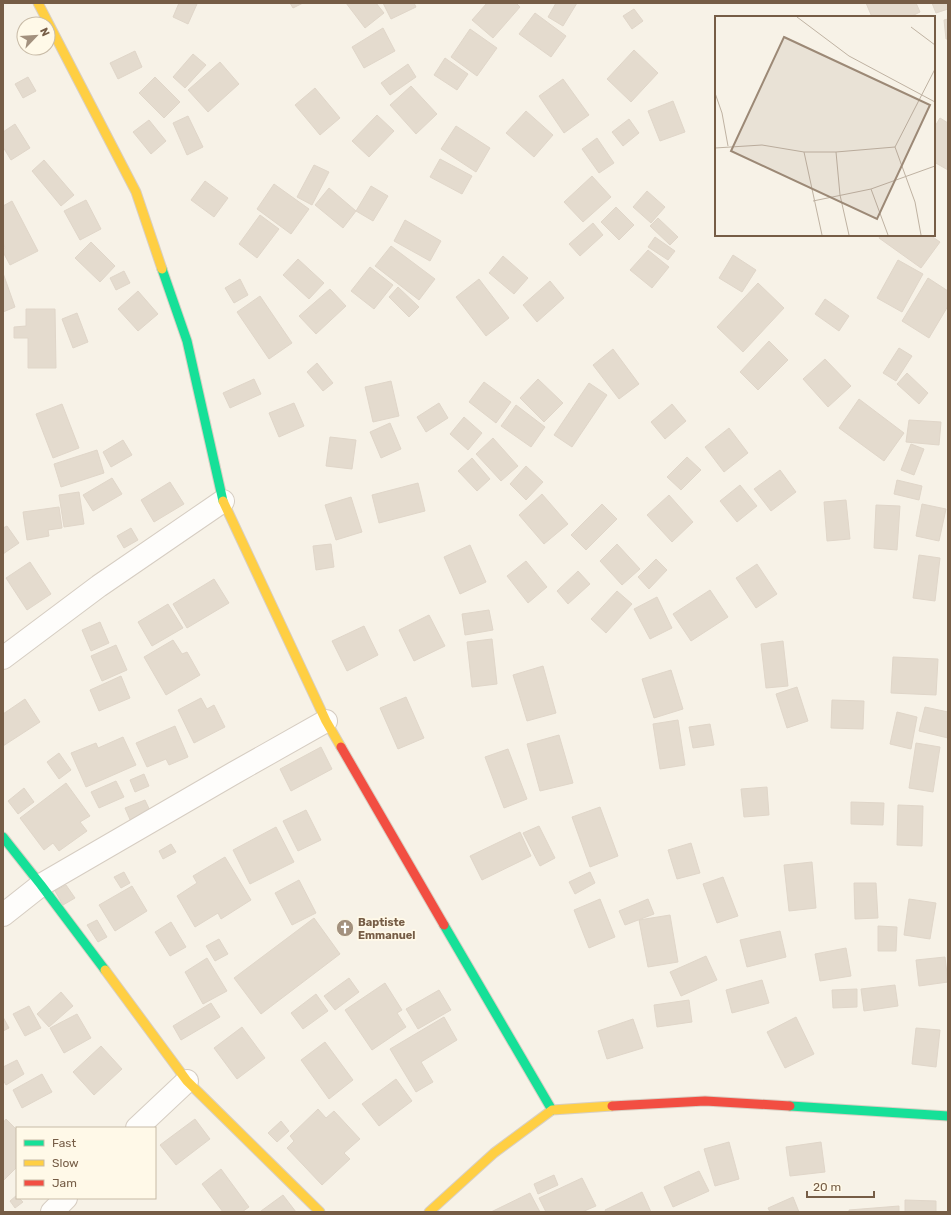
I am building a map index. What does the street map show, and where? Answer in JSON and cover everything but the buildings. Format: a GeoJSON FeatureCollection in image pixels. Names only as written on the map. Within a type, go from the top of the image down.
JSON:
{"type":"FeatureCollection","features":[{"type":"Feature","properties":{"kind":"street"},"geometry":{"type":"LineString","coordinates":[[38,3],[136,192],[187,342],[223,501],[326,721],[552,1110]]}},
{"type":"Feature","properties":{"kind":"street"},"geometry":{"type":"LineString","coordinates":[[3,658],[99,586],[223,501]]}},
{"type":"Feature","properties":{"kind":"street"},"geometry":{"type":"LineString","coordinates":[[3,915],[41,885],[326,721]]}},
{"type":"Feature","properties":{"kind":"street"},"geometry":{"type":"LineString","coordinates":[[3,837],[41,885],[187,1081],[320,1212]]}},
{"type":"Feature","properties":{"kind":"street"},"geometry":{"type":"LineString","coordinates":[[138,1127],[187,1081]]}},
{"type":"Feature","properties":{"kind":"street"},"geometry":{"type":"LineString","coordinates":[[429,1212],[494,1153],[552,1110],[705,1101],[948,1116]]}},
{"type":"Feature","properties":{"kind":"street"},"geometry":{"type":"LineString","coordinates":[[52,1212],[65,1199]]}},
{"type":"Feature","properties":{"kind":"traffic: fast"},"geometry":{"type":"LineString","coordinates":[[162,269],[187,341],[223,501]]}},
{"type":"Feature","properties":{"kind":"traffic: fast"},"geometry":{"type":"LineString","coordinates":[[3,837],[105,970]]}},
{"type":"Feature","properties":{"kind":"traffic: fast"},"geometry":{"type":"LineString","coordinates":[[444,925],[552,1110]]}},
{"type":"Feature","properties":{"kind":"traffic: fast"},"geometry":{"type":"LineString","coordinates":[[790,1106],[948,1116]]}},
{"type":"Feature","properties":{"kind":"traffic: slow"},"geometry":{"type":"LineString","coordinates":[[38,3],[136,192],[162,269]]}},
{"type":"Feature","properties":{"kind":"traffic: slow"},"geometry":{"type":"LineString","coordinates":[[223,501],[326,721],[341,747]]}},
{"type":"Feature","properties":{"kind":"traffic: slow"},"geometry":{"type":"LineString","coordinates":[[105,970],[187,1081],[320,1212]]}},
{"type":"Feature","properties":{"kind":"traffic: slow"},"geometry":{"type":"LineString","coordinates":[[429,1212],[494,1153],[552,1110],[612,1106]]}},
{"type":"Feature","properties":{"kind":"traffic: jam"},"geometry":{"type":"LineString","coordinates":[[341,747],[444,925]]}},
{"type":"Feature","properties":{"kind":"traffic: jam"},"geometry":{"type":"LineString","coordinates":[[612,1106],[705,1101],[790,1106]]}},
{"type":"Feature","properties":{"kind":"place","name":"Baptiste Emmanuel"},"geometry":{"type":"Point","coordinates":[345,928]}}]}
